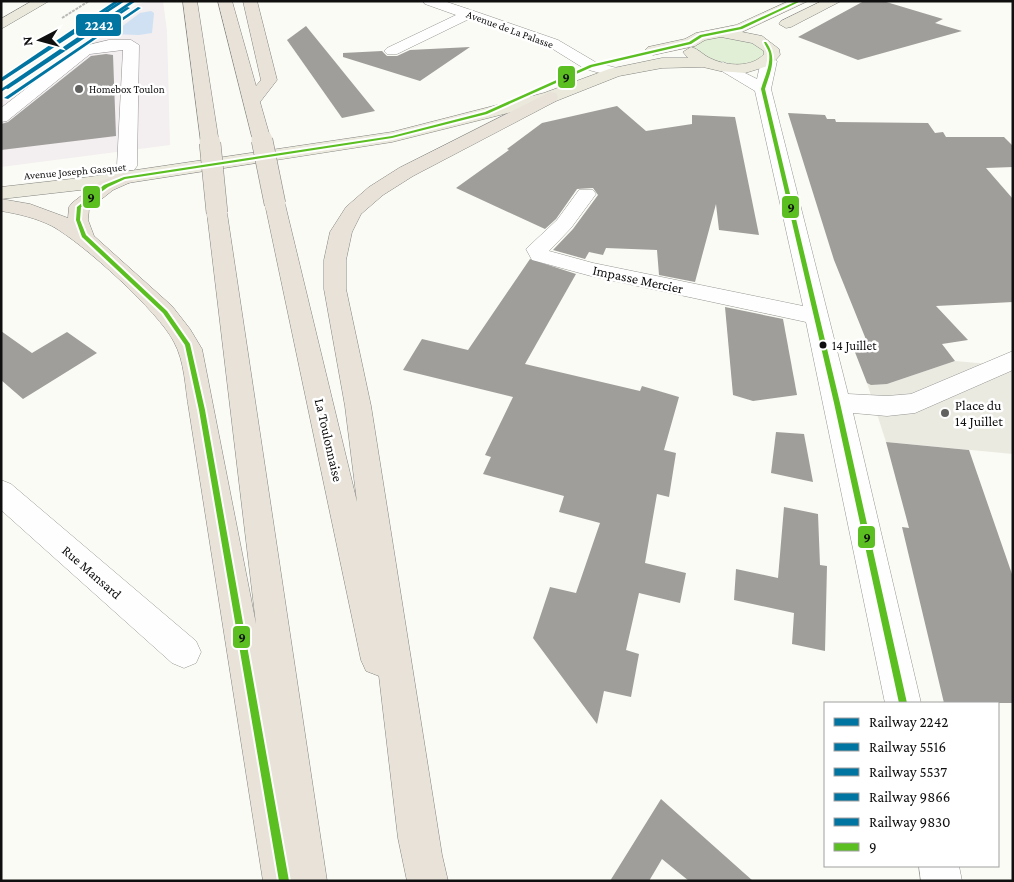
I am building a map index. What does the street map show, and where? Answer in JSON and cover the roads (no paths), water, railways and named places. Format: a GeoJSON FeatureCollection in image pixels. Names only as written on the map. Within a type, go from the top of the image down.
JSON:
{"type":"FeatureCollection","features":[{"type":"Feature","properties":{"kind":"highway"},"geometry":{"type":"LineString","coordinates":[[190,1],[307,881]]}},
{"type":"Feature","properties":{"kind":"highway","name":"La Toulonnaise"},"geometry":{"type":"LineString","coordinates":[[225,1],[261,137],[425,868]]}},
{"type":"Feature","properties":{"kind":"highway"},"geometry":{"type":"LineString","coordinates":[[250,1],[269,80],[252,101]]}},
{"type":"Feature","properties":{"kind":"highway"},"geometry":{"type":"LineString","coordinates":[[425,868],[358,406],[335,289],[336,260],[341,232],[352,211],[376,191],[406,172],[550,97]]}},
{"type":"Feature","properties":{"kind":"highway"},"geometry":{"type":"LineString","coordinates":[[84,236],[78,220],[80,207],[125,172]]}},
{"type":"Feature","properties":{"kind":"highway"},"geometry":{"type":"LineString","coordinates":[[1,205],[35,210],[62,222],[84,236],[165,312],[188,345],[202,410],[284,881]]}},
{"type":"Feature","properties":{"kind":"main road"},"geometry":{"type":"LineString","coordinates":[[1,25],[42,1]]}},
{"type":"Feature","properties":{"kind":"main road"},"geometry":{"type":"LineString","coordinates":[[721,33],[741,28],[801,6],[834,1]]}},
{"type":"Feature","properties":{"kind":"main road"},"geometry":{"type":"LineString","coordinates":[[765,44],[778,28],[801,6]]}},
{"type":"Feature","properties":{"kind":"main road"},"geometry":{"type":"LineString","coordinates":[[721,33],[746,36],[765,44],[771,49],[772,55],[769,60]]}},
{"type":"Feature","properties":{"kind":"main road","name":"Avenue Joseph Gasquet"},"geometry":{"type":"LineString","coordinates":[[486,113],[591,66],[690,43],[701,36],[721,33]]}},
{"type":"Feature","properties":{"kind":"main road"},"geometry":{"type":"LineString","coordinates":[[690,43],[691,54],[705,62]]}},
{"type":"Feature","properties":{"kind":"main road","name":"Avenue Joseph Gasquet"},"geometry":{"type":"LineString","coordinates":[[1,178],[178,168],[392,136],[550,97],[615,72],[662,63],[705,62],[723,67],[750,67],[769,60]]}},
{"type":"Feature","properties":{"kind":"main road","name":"Avenue Joseph Gasquet"},"geometry":{"type":"LineString","coordinates":[[1,193],[125,172]]}},
{"type":"Feature","properties":{"kind":"street","name":"Avenue de La Palasse"},"geometry":{"type":"LineString","coordinates":[[430,1],[553,43],[556,50],[591,66],[615,72]]}},
{"type":"Feature","properties":{"kind":"street"},"geometry":{"type":"LineString","coordinates":[[392,51],[469,14]]}},
{"type":"Feature","properties":{"kind":"street"},"geometry":{"type":"LineString","coordinates":[[1,118],[85,50],[109,45],[131,45],[125,172]]}},
{"type":"Feature","properties":{"kind":"street"},"geometry":{"type":"LineString","coordinates":[[769,60],[763,89],[837,403],[903,702]]}},
{"type":"Feature","properties":{"kind":"street"},"geometry":{"type":"LineString","coordinates":[[723,67],[763,89]]}},
{"type":"Feature","properties":{"kind":"street","name":"Impasse Mercier"},"geometry":{"type":"LineString","coordinates":[[586,194],[564,224],[541,243],[537,249],[540,255],[591,269],[817,317]]}},
{"type":"Feature","properties":{"kind":"street"},"geometry":{"type":"LineString","coordinates":[[837,403],[887,406],[915,403],[1013,360]]}},
{"type":"Feature","properties":{"kind":"street","name":"Rue Mansard"},"geometry":{"type":"LineString","coordinates":[[1,492],[184,652]]}},
{"type":"Feature","properties":{"kind":"street"},"geometry":{"type":"LineString","coordinates":[[939,867],[942,881]]}},
{"type":"Feature","properties":{"kind":"water"},"geometry":{"type":"Polygon","coordinates":[[[151,11],[154,13],[152,33],[139,35],[112,34],[140,13],[151,11]]]}},
{"type":"Feature","properties":{"kind":"rail line","name":"9866"},"geometry":{"type":"LineString","coordinates":[[1,80],[118,1]]}},
{"type":"Feature","properties":{"kind":"rail line","name":"5537"},"geometry":{"type":"LineString","coordinates":[[1,81],[123,1]]}},
{"type":"Feature","properties":{"kind":"rail line","name":"2242"},"geometry":{"type":"LineString","coordinates":[[1,91],[134,1]]}},
{"type":"Feature","properties":{"kind":"rail line","name":"9830"},"geometry":{"type":"LineString","coordinates":[[6,88],[128,8]]}},
{"type":"Feature","properties":{"kind":"rail line","name":"5516"},"geometry":{"type":"LineString","coordinates":[[6,98],[139,8]]}},
{"type":"Feature","properties":{"kind":"place","name":"Homebox Toulon"},"geometry":{"type":"Point","coordinates":[79,89]}},
{"type":"Feature","properties":{"kind":"place","name":"14 Juillet"},"geometry":{"type":"Point","coordinates":[823,345]}},
{"type":"Feature","properties":{"kind":"place","name":"Place du 14 Juillet"},"geometry":{"type":"Point","coordinates":[945,413]}}]}
